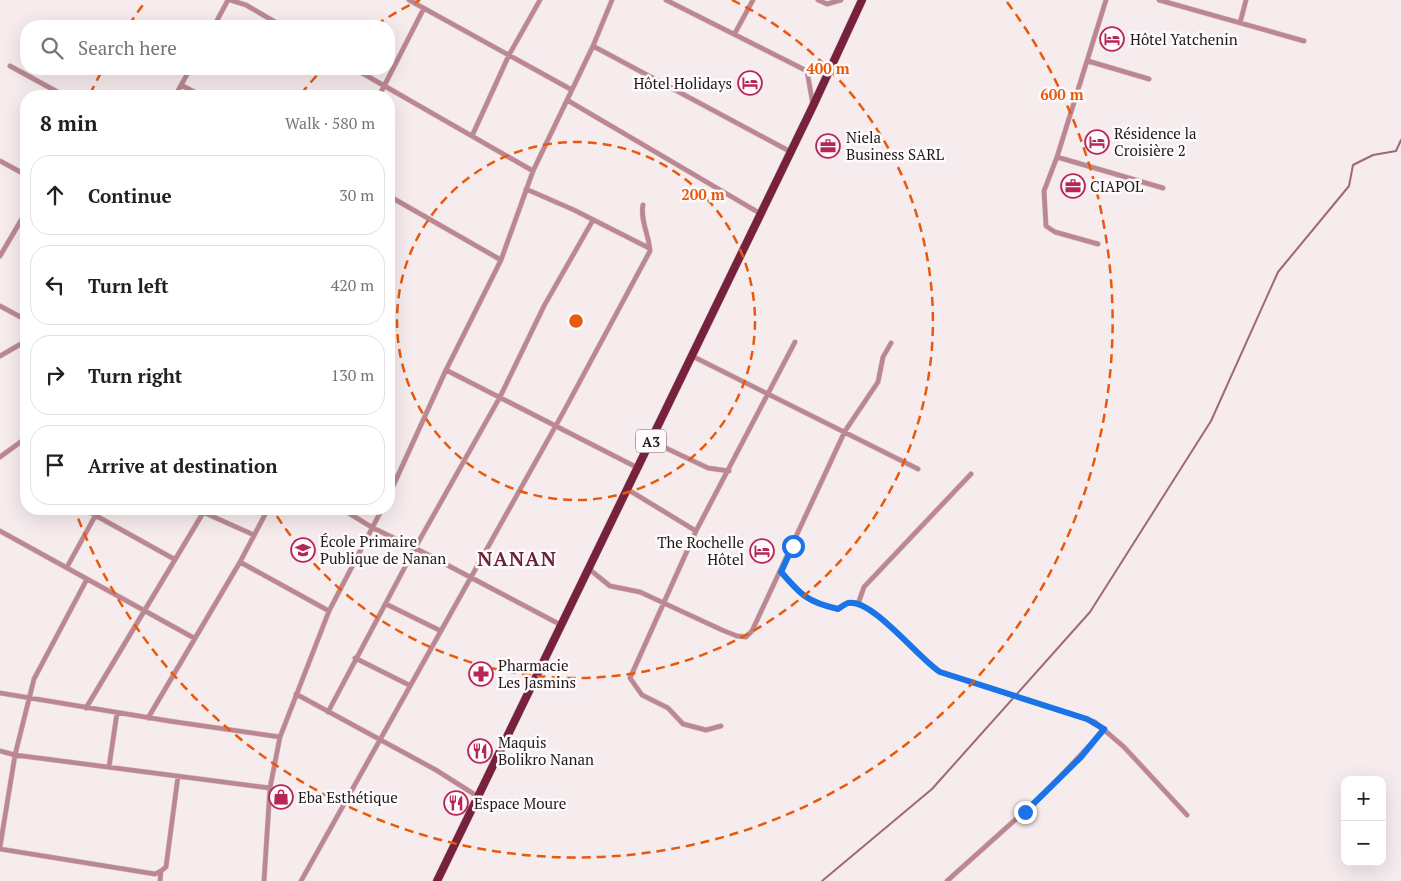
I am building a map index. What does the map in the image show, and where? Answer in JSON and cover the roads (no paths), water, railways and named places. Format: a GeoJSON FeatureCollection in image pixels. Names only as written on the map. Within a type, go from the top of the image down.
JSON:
{"type":"FeatureCollection","features":[{"type":"Feature","properties":{"kind":"highway","name":"A3"},"geometry":{"type":"LineString","coordinates":[[437,881],[791,152],[862,0]]}},
{"type":"Feature","properties":{"kind":"street"},"geometry":{"type":"LineString","coordinates":[[217,20],[229,0],[246,5],[272,20]]}},
{"type":"Feature","properties":{"kind":"street"},"geometry":{"type":"LineString","coordinates":[[409,0],[572,90]]}},
{"type":"Feature","properties":{"kind":"street"},"geometry":{"type":"LineString","coordinates":[[472,136],[509,55],[540,0]]}},
{"type":"Feature","properties":{"kind":"street"},"geometry":{"type":"LineString","coordinates":[[395,482],[446,370],[501,260],[533,171],[593,46],[612,0]]}},
{"type":"Feature","properties":{"kind":"street"},"geometry":{"type":"LineString","coordinates":[[666,0],[808,71],[813,106]]}},
{"type":"Feature","properties":{"kind":"street"},"geometry":{"type":"LineString","coordinates":[[735,33],[753,0]]}},
{"type":"Feature","properties":{"kind":"street"},"geometry":{"type":"LineString","coordinates":[[818,0],[827,4],[841,0]]}},
{"type":"Feature","properties":{"kind":"street"},"geometry":{"type":"LineString","coordinates":[[1098,244],[1055,232],[1046,226],[1044,191],[1057,157],[1106,0]]}},
{"type":"Feature","properties":{"kind":"street"},"geometry":{"type":"LineString","coordinates":[[1159,0],[1304,41]]}},
{"type":"Feature","properties":{"kind":"street"},"geometry":{"type":"LineString","coordinates":[[1240,22],[1246,0]]}},
{"type":"Feature","properties":{"kind":"street"},"geometry":{"type":"LineString","coordinates":[[395,65],[424,8]]}},
{"type":"Feature","properties":{"kind":"street"},"geometry":{"type":"LineString","coordinates":[[593,46],[791,152]]}},
{"type":"Feature","properties":{"kind":"street"},"geometry":{"type":"LineString","coordinates":[[1088,61],[1149,79]]}},
{"type":"Feature","properties":{"kind":"street"},"geometry":{"type":"LineString","coordinates":[[10,66],[20,71]]}},
{"type":"Feature","properties":{"kind":"street"},"geometry":{"type":"LineString","coordinates":[[26,75],[54,90]]}},
{"type":"Feature","properties":{"kind":"street"},"geometry":{"type":"LineString","coordinates":[[178,90],[187,75]]}},
{"type":"Feature","properties":{"kind":"street"},"geometry":{"type":"LineString","coordinates":[[365,75],[391,90]]}},
{"type":"Feature","properties":{"kind":"street"},"geometry":{"type":"LineString","coordinates":[[382,90],[390,75]]}},
{"type":"Feature","properties":{"kind":"street"},"geometry":{"type":"LineString","coordinates":[[181,85],[191,90]]}},
{"type":"Feature","properties":{"kind":"street"},"geometry":{"type":"LineString","coordinates":[[395,92],[533,171]]}},
{"type":"Feature","properties":{"kind":"street"},"geometry":{"type":"LineString","coordinates":[[567,100],[761,214]]}},
{"type":"Feature","properties":{"kind":"street"},"geometry":{"type":"LineString","coordinates":[[1057,157],[1163,188]]}},
{"type":"Feature","properties":{"kind":"street"},"geometry":{"type":"LineString","coordinates":[[0,161],[20,172]]}},
{"type":"Feature","properties":{"kind":"street"},"geometry":{"type":"LineString","coordinates":[[526,189],[649,248]]}},
{"type":"Feature","properties":{"kind":"street"},"geometry":{"type":"LineString","coordinates":[[395,199],[501,260]]}},
{"type":"Feature","properties":{"kind":"street"},"geometry":{"type":"LineString","coordinates":[[301,881],[555,427],[649,248],[649,237],[641,214],[643,204]]}},
{"type":"Feature","properties":{"kind":"street"},"geometry":{"type":"LineString","coordinates":[[328,712],[415,548],[500,397],[544,306],[593,220]]}},
{"type":"Feature","properties":{"kind":"street"},"geometry":{"type":"LineString","coordinates":[[0,256],[20,222]]}},
{"type":"Feature","properties":{"kind":"street"},"geometry":{"type":"LineString","coordinates":[[0,306],[20,317]]}},
{"type":"Feature","properties":{"kind":"street"},"geometry":{"type":"LineString","coordinates":[[720,726],[706,730],[683,724],[668,708],[642,695],[630,678],[696,531],[795,342]]}},
{"type":"Feature","properties":{"kind":"street"},"geometry":{"type":"LineString","coordinates":[[589,569],[610,586],[640,592],[737,636],[746,637],[752,631],[781,572],[845,430],[878,382],[883,357],[891,343]]}},
{"type":"Feature","properties":{"kind":"street"},"geometry":{"type":"LineString","coordinates":[[0,356],[20,344]]}},
{"type":"Feature","properties":{"kind":"street"},"geometry":{"type":"LineString","coordinates":[[692,356],[767,394],[845,430],[918,469]]}},
{"type":"Feature","properties":{"kind":"street"},"geometry":{"type":"LineString","coordinates":[[446,370],[638,468]]}},
{"type":"Feature","properties":{"kind":"street"},"geometry":{"type":"LineString","coordinates":[[651,441],[708,468],[729,471]]}},
{"type":"Feature","properties":{"kind":"street"},"geometry":{"type":"LineString","coordinates":[[0,457],[20,442]]}},
{"type":"Feature","properties":{"kind":"street"},"geometry":{"type":"LineString","coordinates":[[858,604],[864,587],[971,474]]}},
{"type":"Feature","properties":{"kind":"street"},"geometry":{"type":"LineString","coordinates":[[627,490],[696,531]]}},
{"type":"Feature","properties":{"kind":"street"},"geometry":{"type":"LineString","coordinates":[[67,567],[95,515],[174,559]]}},
{"type":"Feature","properties":{"kind":"street"},"geometry":{"type":"LineString","coordinates":[[86,708],[202,515]]}},
{"type":"Feature","properties":{"kind":"street"},"geometry":{"type":"LineString","coordinates":[[208,515],[254,535]]}},
{"type":"Feature","properties":{"kind":"street"},"geometry":{"type":"LineString","coordinates":[[148,718],[240,562],[265,515]]}},
{"type":"Feature","properties":{"kind":"street"},"geometry":{"type":"LineString","coordinates":[[352,515],[373,528],[472,576],[561,625]]}},
{"type":"Feature","properties":{"kind":"street"},"geometry":{"type":"LineString","coordinates":[[264,881],[270,788],[280,737],[329,611],[379,515]]}},
{"type":"Feature","properties":{"kind":"street"},"geometry":{"type":"LineString","coordinates":[[0,531],[194,638]]}},
{"type":"Feature","properties":{"kind":"street"},"geometry":{"type":"LineString","coordinates":[[240,562],[329,611]]}},
{"type":"Feature","properties":{"kind":"street"},"geometry":{"type":"LineString","coordinates":[[781,572],[800,594],[818,604],[838,609],[848,603],[858,604],[878,615],[920,657],[940,672],[1087,719],[1104,729],[1148,775],[1164,788],[1187,815]]}},
{"type":"Feature","properties":{"kind":"street"},"geometry":{"type":"LineString","coordinates":[[87,579],[34,680],[28,698],[15,755],[0,848],[155,874],[162,871]]}},
{"type":"Feature","properties":{"kind":"street"},"geometry":{"type":"LineString","coordinates":[[386,604],[441,631]]}},
{"type":"Feature","properties":{"kind":"street"},"geometry":{"type":"LineString","coordinates":[[355,658],[409,685]]}},
{"type":"Feature","properties":{"kind":"street"},"geometry":{"type":"LineString","coordinates":[[0,693],[148,718],[280,737]]}},
{"type":"Feature","properties":{"kind":"street"},"geometry":{"type":"LineString","coordinates":[[296,694],[436,770],[477,796]]}},
{"type":"Feature","properties":{"kind":"street"},"geometry":{"type":"LineString","coordinates":[[109,767],[117,713]]}},
{"type":"Feature","properties":{"kind":"street"},"geometry":{"type":"LineString","coordinates":[[947,881],[1045,793],[1104,729]]}},
{"type":"Feature","properties":{"kind":"street"},"geometry":{"type":"LineString","coordinates":[[0,751],[15,755],[270,788]]}},
{"type":"Feature","properties":{"kind":"street"},"geometry":{"type":"LineString","coordinates":[[160,881],[162,871],[166,866],[178,776]]}},
{"type":"Feature","properties":{"kind":"waterway"},"geometry":{"type":"LineString","coordinates":[[822,881],[932,789],[1090,612],[1211,421],[1278,272],[1349,186],[1353,165],[1373,155],[1396,151],[1401,140]]}},
{"type":"Feature","properties":{"kind":"place","name":"Hôtel Yatchenin"},"geometry":{"type":"Point","coordinates":[1112,39]}},
{"type":"Feature","properties":{"kind":"place","name":"Hôtel Holidays"},"geometry":{"type":"Point","coordinates":[750,83]}},
{"type":"Feature","properties":{"kind":"place","name":"Résidence la Croisière 2"},"geometry":{"type":"Point","coordinates":[1097,142]}},
{"type":"Feature","properties":{"kind":"place","name":"Niela Business SARL"},"geometry":{"type":"Point","coordinates":[828,146]}},
{"type":"Feature","properties":{"kind":"place","name":"CIAPOL"},"geometry":{"type":"Point","coordinates":[1073,186]}},
{"type":"Feature","properties":{"kind":"place","name":"École Primaire Publique de Nanan"},"geometry":{"type":"Point","coordinates":[303,550]}},
{"type":"Feature","properties":{"kind":"place","name":"The Rochelle Hôtel"},"geometry":{"type":"Point","coordinates":[762,551]}},
{"type":"Feature","properties":{"kind":"place","name":"Pharmacie Les Jasmins"},"geometry":{"type":"Point","coordinates":[481,674]}},
{"type":"Feature","properties":{"kind":"place","name":"Maquis Bolikro Nanan"},"geometry":{"type":"Point","coordinates":[480,751]}},
{"type":"Feature","properties":{"kind":"place","name":"Eba Esthétique"},"geometry":{"type":"Point","coordinates":[281,797]}},
{"type":"Feature","properties":{"kind":"place","name":"Espace Moure"},"geometry":{"type":"Point","coordinates":[456,803]}},
{"type":"Feature","properties":{"kind":"district","name":"NANAN"},"geometry":{"type":"Point","coordinates":[517,558]}}]}
